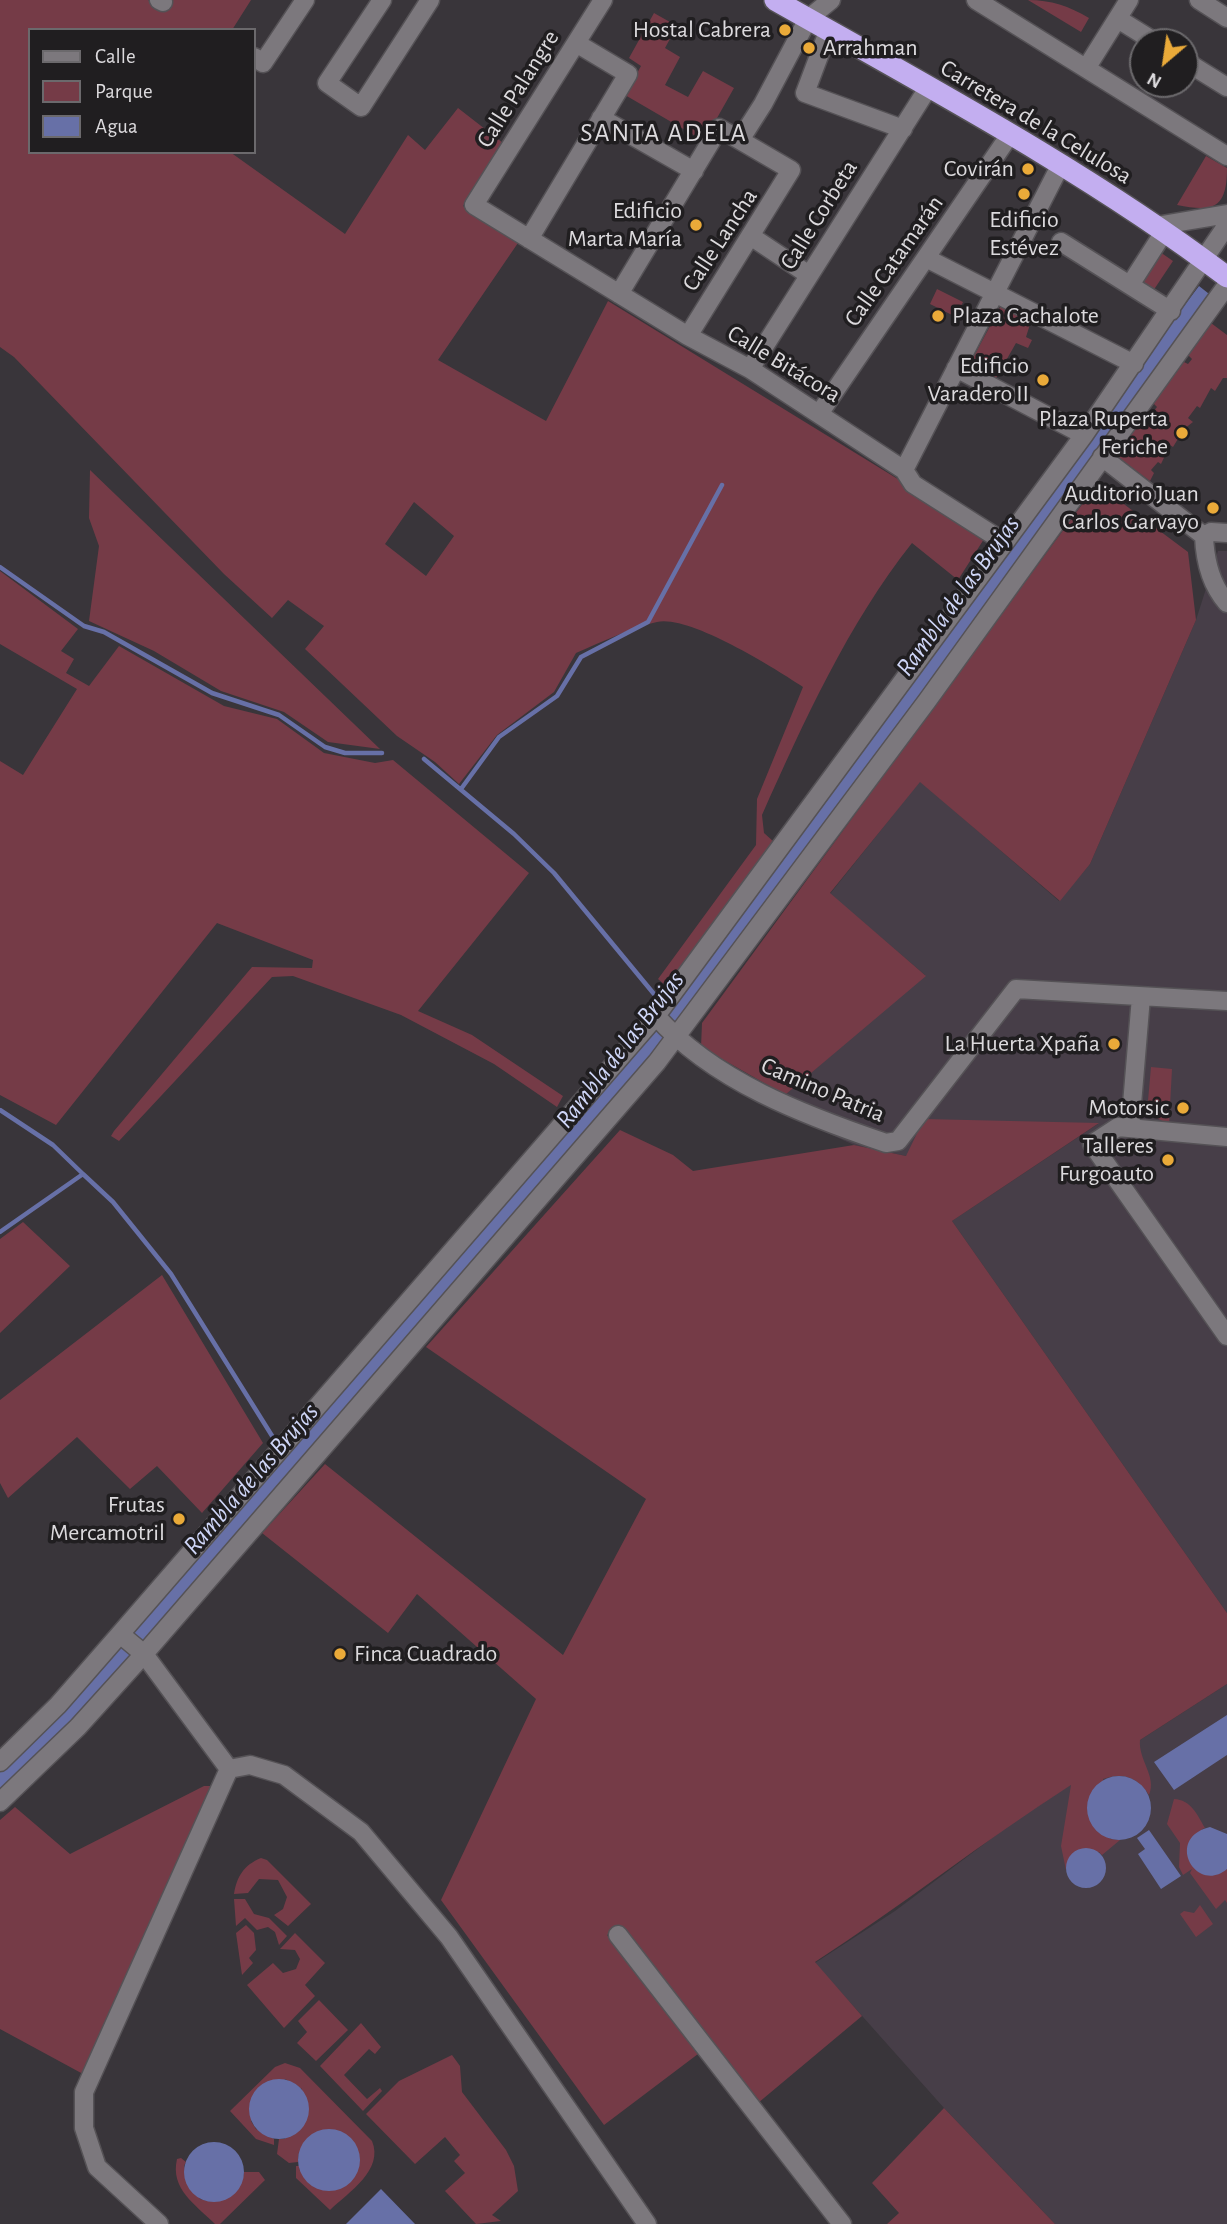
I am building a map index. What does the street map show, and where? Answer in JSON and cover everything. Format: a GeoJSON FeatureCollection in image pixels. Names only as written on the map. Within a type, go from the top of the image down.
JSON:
{"type":"FeatureCollection","features":[{"type":"Feature","properties":{"kind":"highway","name":"Carretera de la Celulosa"},"geometry":{"type":"LineString","coordinates":[[775,0],[1060,166],[1160,229],[1227,277]]}},
{"type":"Feature","properties":{"kind":"street"},"geometry":{"type":"LineString","coordinates":[[256,58],[263,63],[305,0]]}},
{"type":"Feature","properties":{"kind":"street"},"geometry":{"type":"LineString","coordinates":[[382,0],[327,83],[361,107],[430,0]]}},
{"type":"Feature","properties":{"kind":"street","name":"Calle Palangre"},"geometry":{"type":"LineString","coordinates":[[474,205],[603,0]]}},
{"type":"Feature","properties":{"kind":"street"},"geometry":{"type":"LineString","coordinates":[[618,294],[719,128],[740,140],[763,104],[808,19],[831,0]]}},
{"type":"Feature","properties":{"kind":"street"},"geometry":{"type":"LineString","coordinates":[[976,0],[1227,156]]}},
{"type":"Feature","properties":{"kind":"street"},"geometry":{"type":"LineString","coordinates":[[1087,67],[1129,0]]}},
{"type":"Feature","properties":{"kind":"street"},"geometry":{"type":"LineString","coordinates":[[1199,0],[1227,18]]}},
{"type":"Feature","properties":{"kind":"street"},"geometry":{"type":"LineString","coordinates":[[1118,19],[1132,28]]}},
{"type":"Feature","properties":{"kind":"street"},"geometry":{"type":"LineString","coordinates":[[828,32],[805,93],[903,129]]}},
{"type":"Feature","properties":{"kind":"street"},"geometry":{"type":"LineString","coordinates":[[529,239],[628,74],[576,43]]}},
{"type":"Feature","properties":{"kind":"street"},"geometry":{"type":"LineString","coordinates":[[1199,70],[1227,87]]}},
{"type":"Feature","properties":{"kind":"street","name":"Calle Corbeta"},"geometry":{"type":"LineString","coordinates":[[750,369],[928,88]]}},
{"type":"Feature","properties":{"kind":"street"},"geometry":{"type":"LineString","coordinates":[[601,118],[694,171]]}},
{"type":"Feature","properties":{"kind":"street","name":"Calle Catamarán"},"geometry":{"type":"LineString","coordinates":[[819,414],[1009,136]]}},
{"type":"Feature","properties":{"kind":"street","name":"Calle Lancha"},"geometry":{"type":"LineString","coordinates":[[688,336],[752,237],[791,170],[740,140]]}},
{"type":"Feature","properties":{"kind":"street"},"geometry":{"type":"LineString","coordinates":[[904,470],[1060,166]]}},
{"type":"Feature","properties":{"kind":"street","name":"Calle Bitácora"},"geometry":{"type":"LineString","coordinates":[[474,205],[688,336],[750,369],[904,470],[913,484],[1004,542]]}},
{"type":"Feature","properties":{"kind":"street"},"geometry":{"type":"LineString","coordinates":[[1130,285],[1160,229],[1227,214]]}},
{"type":"Feature","properties":{"kind":"street"},"geometry":{"type":"LineString","coordinates":[[0,1802],[78,1727],[622,1105],[666,1027],[1004,542],[1134,364],[1227,225]]}},
{"type":"Feature","properties":{"kind":"street"},"geometry":{"type":"LineString","coordinates":[[752,237],[809,275]]}},
{"type":"Feature","properties":{"kind":"street"},"geometry":{"type":"LineString","coordinates":[[1061,242],[1171,311]]}},
{"type":"Feature","properties":{"kind":"street"},"geometry":{"type":"LineString","coordinates":[[926,258],[1134,364]]}},
{"type":"Feature","properties":{"kind":"street"},"geometry":{"type":"LineString","coordinates":[[0,1762],[122,1636],[666,1027],[928,701],[1227,285]]}},
{"type":"Feature","properties":{"kind":"street"},"geometry":{"type":"LineString","coordinates":[[956,368],[1084,435]]}},
{"type":"Feature","properties":{"kind":"street"},"geometry":{"type":"LineString","coordinates":[[1102,457],[1204,536],[1215,590],[1227,603]]}},
{"type":"Feature","properties":{"kind":"street"},"geometry":{"type":"LineString","coordinates":[[1204,536],[1211,532],[1227,533]]}},
{"type":"Feature","properties":{"kind":"street","name":"Camino Patria"},"geometry":{"type":"LineString","coordinates":[[666,1027],[738,1080],[792,1107],[886,1143],[898,1141],[1016,989],[1141,997]]}},
{"type":"Feature","properties":{"kind":"street"},"geometry":{"type":"LineString","coordinates":[[1130,1128],[1141,997],[1227,1001]]}},
{"type":"Feature","properties":{"kind":"street"},"geometry":{"type":"LineString","coordinates":[[1227,1137],[1118,1127],[1091,1144],[1227,1336]]}},
{"type":"Feature","properties":{"kind":"street"},"geometry":{"type":"LineString","coordinates":[[122,1636],[142,1652],[229,1769]]}},
{"type":"Feature","properties":{"kind":"street"},"geometry":{"type":"LineString","coordinates":[[229,1769],[250,1765],[285,1775],[361,1832],[449,1937],[647,2224]]}},
{"type":"Feature","properties":{"kind":"street"},"geometry":{"type":"LineString","coordinates":[[159,2224],[97,2166],[84,2128],[83,2092],[229,1769]]}},
{"type":"Feature","properties":{"kind":"street"},"geometry":{"type":"LineString","coordinates":[[618,1935],[842,2224]]}},
{"type":"Feature","properties":{"kind":"shaded area"},"geometry":{"type":"Polygon","coordinates":[[[1218,551],[1227,551],[1227,1613],[952,1221],[1098,1124],[906,1156],[854,1145],[823,1131],[785,1095],[925,975],[830,894],[920,781],[1059,901],[1090,864],[1196,620],[1218,551]]]}},
{"type":"Feature","properties":{"kind":"shaded area"},"geometry":{"type":"Polygon","coordinates":[[[1227,1684],[1227,2224],[1055,2224],[944,2108],[815,1963],[895,1911],[1016,1820],[1227,1684]]]}},
{"type":"Feature","properties":{"kind":"green space"},"geometry":{"type":"Polygon","coordinates":[[[0,0],[148,0],[164,9],[170,0],[251,0],[233,28],[28,28],[28,154],[233,154],[345,234],[408,135],[425,150],[458,108],[503,143],[463,206],[520,240],[438,360],[546,421],[608,301],[901,481],[984,539],[958,580],[912,543],[889,574],[867,606],[829,674],[762,815],[764,833],[774,842],[666,986],[658,979],[756,845],[757,799],[803,687],[753,656],[710,634],[672,622],[657,622],[576,653],[554,692],[497,735],[459,784],[435,762],[397,736],[305,649],[324,626],[288,600],[272,618],[224,574],[14,357],[0,347],[0,0]],[[414,502],[385,544],[426,576],[454,536],[414,502]]]}},
{"type":"Feature","properties":{"kind":"green space"},"geometry":{"type":"Polygon","coordinates":[[[1028,0],[1060,4],[1089,18],[1081,32],[1028,0]]]}},
{"type":"Feature","properties":{"kind":"green space"},"geometry":{"type":"Polygon","coordinates":[[[654,13],[677,26],[665,48],[680,57],[665,85],[688,97],[703,71],[734,88],[704,141],[625,95],[641,66],[629,58],[654,13]]]}},
{"type":"Feature","properties":{"kind":"green space"},"geometry":{"type":"Polygon","coordinates":[[[1206,156],[1227,168],[1225,191],[1221,199],[1210,207],[1177,205],[1206,156]]]}},
{"type":"Feature","properties":{"kind":"green space"},"geometry":{"type":"Polygon","coordinates":[[[1160,252],[1173,261],[1151,294],[1138,285],[1160,252]]]}},
{"type":"Feature","properties":{"kind":"green space"},"geometry":{"type":"Polygon","coordinates":[[[937,289],[963,302],[956,317],[930,304],[937,289]]]}},
{"type":"Feature","properties":{"kind":"green space"},"geometry":{"type":"Polygon","coordinates":[[[1003,302],[1032,318],[1026,337],[1032,340],[1028,348],[1016,343],[995,380],[968,367],[1003,302]]]}},
{"type":"Feature","properties":{"kind":"green space"},"geometry":{"type":"Polygon","coordinates":[[[1211,323],[1227,335],[1227,378],[1223,378],[1215,391],[1211,388],[1200,408],[1197,406],[1188,418],[1193,422],[1184,429],[1173,447],[1170,445],[1161,464],[1158,462],[1151,470],[1154,473],[1150,481],[1119,458],[1122,454],[1118,451],[1148,410],[1152,413],[1157,407],[1153,403],[1184,362],[1188,364],[1192,359],[1188,355],[1211,323]]]}},
{"type":"Feature","properties":{"kind":"green space"},"geometry":{"type":"Polygon","coordinates":[[[90,470],[380,749],[328,742],[284,712],[221,691],[154,651],[89,621],[99,546],[89,518],[90,470]]]}},
{"type":"Feature","properties":{"kind":"green space"},"geometry":{"type":"Polygon","coordinates":[[[1097,484],[1188,552],[1196,620],[1090,864],[1060,901],[920,782],[830,893],[926,976],[785,1095],[701,1047],[702,1023],[1097,484]]]}},
{"type":"Feature","properties":{"kind":"green space"},"geometry":{"type":"Polygon","coordinates":[[[0,571],[78,629],[61,651],[74,659],[66,673],[89,686],[119,646],[224,706],[277,719],[324,753],[375,763],[393,760],[529,873],[418,1011],[472,1035],[563,1096],[557,1107],[494,1064],[401,1015],[293,976],[272,977],[119,1141],[111,1136],[114,1131],[252,967],[312,968],[313,960],[217,923],[56,1125],[0,1095],[0,761],[23,775],[77,689],[0,644],[0,571]]]}},
{"type":"Feature","properties":{"kind":"green space"},"geometry":{"type":"Polygon","coordinates":[[[1151,1067],[1172,1069],[1169,1125],[1147,1112],[1151,1067]]]}},
{"type":"Feature","properties":{"kind":"green space"},"geometry":{"type":"Polygon","coordinates":[[[924,1119],[1099,1123],[952,1221],[1227,1613],[1227,1684],[1140,1740],[1151,1781],[1149,1795],[1135,1780],[1123,1776],[1103,1779],[1110,1839],[1120,1840],[1102,1855],[1099,1852],[1067,1863],[1066,1870],[1061,1846],[1071,1785],[815,1962],[862,2016],[758,2103],[618,1927],[607,1935],[698,2054],[604,2125],[441,1900],[536,1699],[417,1594],[388,1633],[262,1533],[325,1464],[563,1655],[646,1499],[426,1347],[620,1130],[673,1155],[693,1171],[854,1145],[906,1156],[924,1119]]]}},
{"type":"Feature","properties":{"kind":"green space"},"geometry":{"type":"Polygon","coordinates":[[[23,1222],[70,1266],[0,1333],[0,1239],[23,1222]]]}},
{"type":"Feature","properties":{"kind":"green space"},"geometry":{"type":"Polygon","coordinates":[[[162,1275],[263,1443],[202,1513],[157,1466],[130,1489],[77,1437],[8,1498],[0,1483],[0,1400],[162,1275]]]}},
{"type":"Feature","properties":{"kind":"green space"},"geometry":{"type":"Polygon","coordinates":[[[204,1786],[211,1786],[83,2074],[0,2029],[0,1820],[15,1807],[70,1854],[204,1786]]]}},
{"type":"Feature","properties":{"kind":"green space"},"geometry":{"type":"Polygon","coordinates":[[[1174,1799],[1189,1805],[1205,1828],[1202,1829],[1207,1875],[1227,1869],[1227,1903],[1225,1900],[1216,1909],[1190,1873],[1192,1869],[1183,1875],[1179,1867],[1180,1843],[1167,1824],[1174,1799]]]}},
{"type":"Feature","properties":{"kind":"green space"},"geometry":{"type":"Polygon","coordinates":[[[261,1858],[267,1860],[311,1904],[288,1926],[274,1915],[283,1909],[287,1897],[278,1880],[259,1879],[248,1893],[234,1894],[242,1872],[261,1858]]]}},
{"type":"Feature","properties":{"kind":"green space"},"geometry":{"type":"Polygon","coordinates":[[[234,1899],[245,1899],[254,1914],[269,1918],[287,1936],[279,1945],[275,1932],[268,1927],[257,1930],[245,1918],[236,1926],[234,1899]]]}},
{"type":"Feature","properties":{"kind":"green space"},"geometry":{"type":"Polygon","coordinates":[[[1200,1905],[1213,1924],[1196,1937],[1180,1914],[1184,1911],[1194,1913],[1200,1905]]]}},
{"type":"Feature","properties":{"kind":"green space"},"geometry":{"type":"Polygon","coordinates":[[[246,1925],[254,1933],[256,1950],[249,1958],[253,1963],[242,1975],[236,1933],[246,1925]]]}},
{"type":"Feature","properties":{"kind":"green space"},"geometry":{"type":"Polygon","coordinates":[[[295,1933],[325,1963],[305,1985],[315,1996],[284,2028],[247,1985],[273,1963],[283,1973],[296,1969],[300,1959],[295,1950],[280,1949],[295,1933]]]}},
{"type":"Feature","properties":{"kind":"green space"},"geometry":{"type":"Polygon","coordinates":[[[319,2000],[348,2030],[316,2061],[297,2043],[307,2032],[298,2021],[319,2000]]]}},
{"type":"Feature","properties":{"kind":"green space"},"geometry":{"type":"Polygon","coordinates":[[[361,2023],[381,2047],[375,2054],[369,2049],[344,2075],[367,2099],[380,2088],[382,2091],[363,2111],[320,2066],[361,2023]]]}},
{"type":"Feature","properties":{"kind":"green space"},"geometry":{"type":"Polygon","coordinates":[[[452,2055],[460,2066],[462,2092],[506,2150],[514,2166],[518,2191],[492,2215],[501,2221],[476,2224],[445,2191],[465,2173],[454,2161],[460,2155],[445,2137],[415,2164],[366,2114],[399,2081],[452,2055]]]}},
{"type":"Feature","properties":{"kind":"green space"},"geometry":{"type":"Polygon","coordinates":[[[285,2063],[300,2068],[372,2141],[374,2152],[369,2171],[355,2188],[330,2210],[296,2178],[296,2166],[299,2166],[300,2171],[299,2152],[298,2162],[289,2163],[277,2154],[279,2139],[285,2139],[302,2089],[285,2079],[251,2121],[256,2129],[274,2139],[274,2145],[256,2139],[230,2111],[275,2067],[285,2063]]]}},
{"type":"Feature","properties":{"kind":"green space"},"geometry":{"type":"Polygon","coordinates":[[[944,2108],[1055,2224],[887,2224],[899,2213],[872,2183],[944,2108]]]}},
{"type":"Feature","properties":{"kind":"green space"},"geometry":{"type":"Polygon","coordinates":[[[181,2158],[186,2162],[184,2166],[200,2199],[215,2200],[228,2196],[239,2186],[244,2172],[259,2172],[265,2180],[220,2224],[215,2224],[192,2203],[181,2187],[176,2170],[177,2159],[181,2158]]]}},
{"type":"Feature","properties":{"kind":"water"},"geometry":{"type":"Polygon","coordinates":[[[1199,286],[1213,297],[679,1024],[140,1651],[0,1796],[0,1771],[27,1745],[534,1170],[1199,286]]]}},
{"type":"Feature","properties":{"kind":"water"},"geometry":{"type":"Polygon","coordinates":[[[1227,1715],[1227,1755],[1174,1790],[1154,1762],[1227,1715]]]}},
{"type":"Feature","properties":{"kind":"water"},"geometry":{"type":"Polygon","coordinates":[[[1113,1776],[1125,1776],[1142,1785],[1149,1796],[1149,1820],[1142,1831],[1125,1840],[1113,1840],[1101,1835],[1092,1826],[1087,1814],[1087,1802],[1092,1790],[1101,1781],[1113,1776]]]}},
{"type":"Feature","properties":{"kind":"water"},"geometry":{"type":"Polygon","coordinates":[[[1210,1827],[1227,1834],[1227,1869],[1215,1875],[1205,1875],[1196,1870],[1187,1852],[1189,1842],[1196,1833],[1210,1827]]]}},
{"type":"Feature","properties":{"kind":"water"},"geometry":{"type":"Polygon","coordinates":[[[1149,1830],[1181,1876],[1161,1889],[1138,1854],[1145,1849],[1137,1838],[1149,1830]]]}},
{"type":"Feature","properties":{"kind":"water"},"geometry":{"type":"Polygon","coordinates":[[[1086,1848],[1100,1854],[1106,1868],[1100,1882],[1086,1888],[1072,1882],[1066,1868],[1072,1854],[1086,1848]]]}},
{"type":"Feature","properties":{"kind":"water"},"geometry":{"type":"Polygon","coordinates":[[[273,2079],[285,2079],[304,2092],[309,2109],[307,2121],[296,2134],[285,2139],[273,2139],[254,2126],[249,2115],[249,2103],[262,2084],[273,2079]]]}},
{"type":"Feature","properties":{"kind":"water"},"geometry":{"type":"Polygon","coordinates":[[[329,2129],[341,2131],[351,2138],[358,2148],[358,2172],[351,2182],[341,2189],[329,2191],[317,2189],[307,2182],[300,2172],[298,2160],[300,2148],[307,2138],[317,2131],[329,2129]]]}},
{"type":"Feature","properties":{"kind":"water"},"geometry":{"type":"Polygon","coordinates":[[[214,2142],[231,2147],[239,2155],[244,2172],[239,2189],[231,2197],[214,2202],[197,2197],[189,2189],[184,2172],[189,2155],[197,2147],[214,2142]]]}},
{"type":"Feature","properties":{"kind":"water"},"geometry":{"type":"Polygon","coordinates":[[[381,2189],[415,2224],[346,2224],[381,2189]]]}},
{"type":"Feature","properties":{"kind":"waterway"},"geometry":{"type":"LineString","coordinates":[[461,789],[499,737],[557,696],[581,657],[648,622],[722,485]]}},
{"type":"Feature","properties":{"kind":"waterway"},"geometry":{"type":"LineString","coordinates":[[0,567],[84,626],[104,632],[212,693],[279,715],[325,747],[345,753],[382,753]]}},
{"type":"Feature","properties":{"kind":"waterway","name":"Rambla de las Brujas"},"geometry":{"type":"LineString","coordinates":[[424,759],[514,834],[554,873],[654,994]]}},
{"type":"Feature","properties":{"kind":"waterway"},"geometry":{"type":"LineString","coordinates":[[0,1110],[53,1145],[83,1174]]}},
{"type":"Feature","properties":{"kind":"waterway","name":"Rambla de las Brujas"},"geometry":{"type":"LineString","coordinates":[[0,1232],[83,1174],[113,1202],[171,1274],[274,1439]]}},
{"type":"Feature","properties":{"kind":"place","name":"Hostal Cabrera"},"geometry":{"type":"Point","coordinates":[785,30]}},
{"type":"Feature","properties":{"kind":"place","name":"Arrahman"},"geometry":{"type":"Point","coordinates":[809,48]}},
{"type":"Feature","properties":{"kind":"place","name":"Covirán"},"geometry":{"type":"Point","coordinates":[1028,169]}},
{"type":"Feature","properties":{"kind":"place","name":"Edificio Estévez"},"geometry":{"type":"Point","coordinates":[1024,194]}},
{"type":"Feature","properties":{"kind":"place","name":"Edificio Marta María"},"geometry":{"type":"Point","coordinates":[696,225]}},
{"type":"Feature","properties":{"kind":"place","name":"Plaza Cachalote"},"geometry":{"type":"Point","coordinates":[938,316]}},
{"type":"Feature","properties":{"kind":"place","name":"Edificio Varadero II"},"geometry":{"type":"Point","coordinates":[1043,380]}},
{"type":"Feature","properties":{"kind":"place","name":"Plaza Ruperta Feriche"},"geometry":{"type":"Point","coordinates":[1182,433]}},
{"type":"Feature","properties":{"kind":"place","name":"Auditorio Juan Carlos Garvayo"},"geometry":{"type":"Point","coordinates":[1213,508]}},
{"type":"Feature","properties":{"kind":"place","name":"La Huerta Xpaña"},"geometry":{"type":"Point","coordinates":[1114,1044]}},
{"type":"Feature","properties":{"kind":"place","name":"Motorsic"},"geometry":{"type":"Point","coordinates":[1183,1108]}},
{"type":"Feature","properties":{"kind":"place","name":"Talleres Furgoauto"},"geometry":{"type":"Point","coordinates":[1168,1160]}},
{"type":"Feature","properties":{"kind":"place","name":"Frutas Mercamotril"},"geometry":{"type":"Point","coordinates":[179,1519]}},
{"type":"Feature","properties":{"kind":"place","name":"Finca Cuadrado"},"geometry":{"type":"Point","coordinates":[340,1654]}},
{"type":"Feature","properties":{"kind":"district","name":"SANTA ADELA"},"geometry":{"type":"Point","coordinates":[664,133]}}]}
